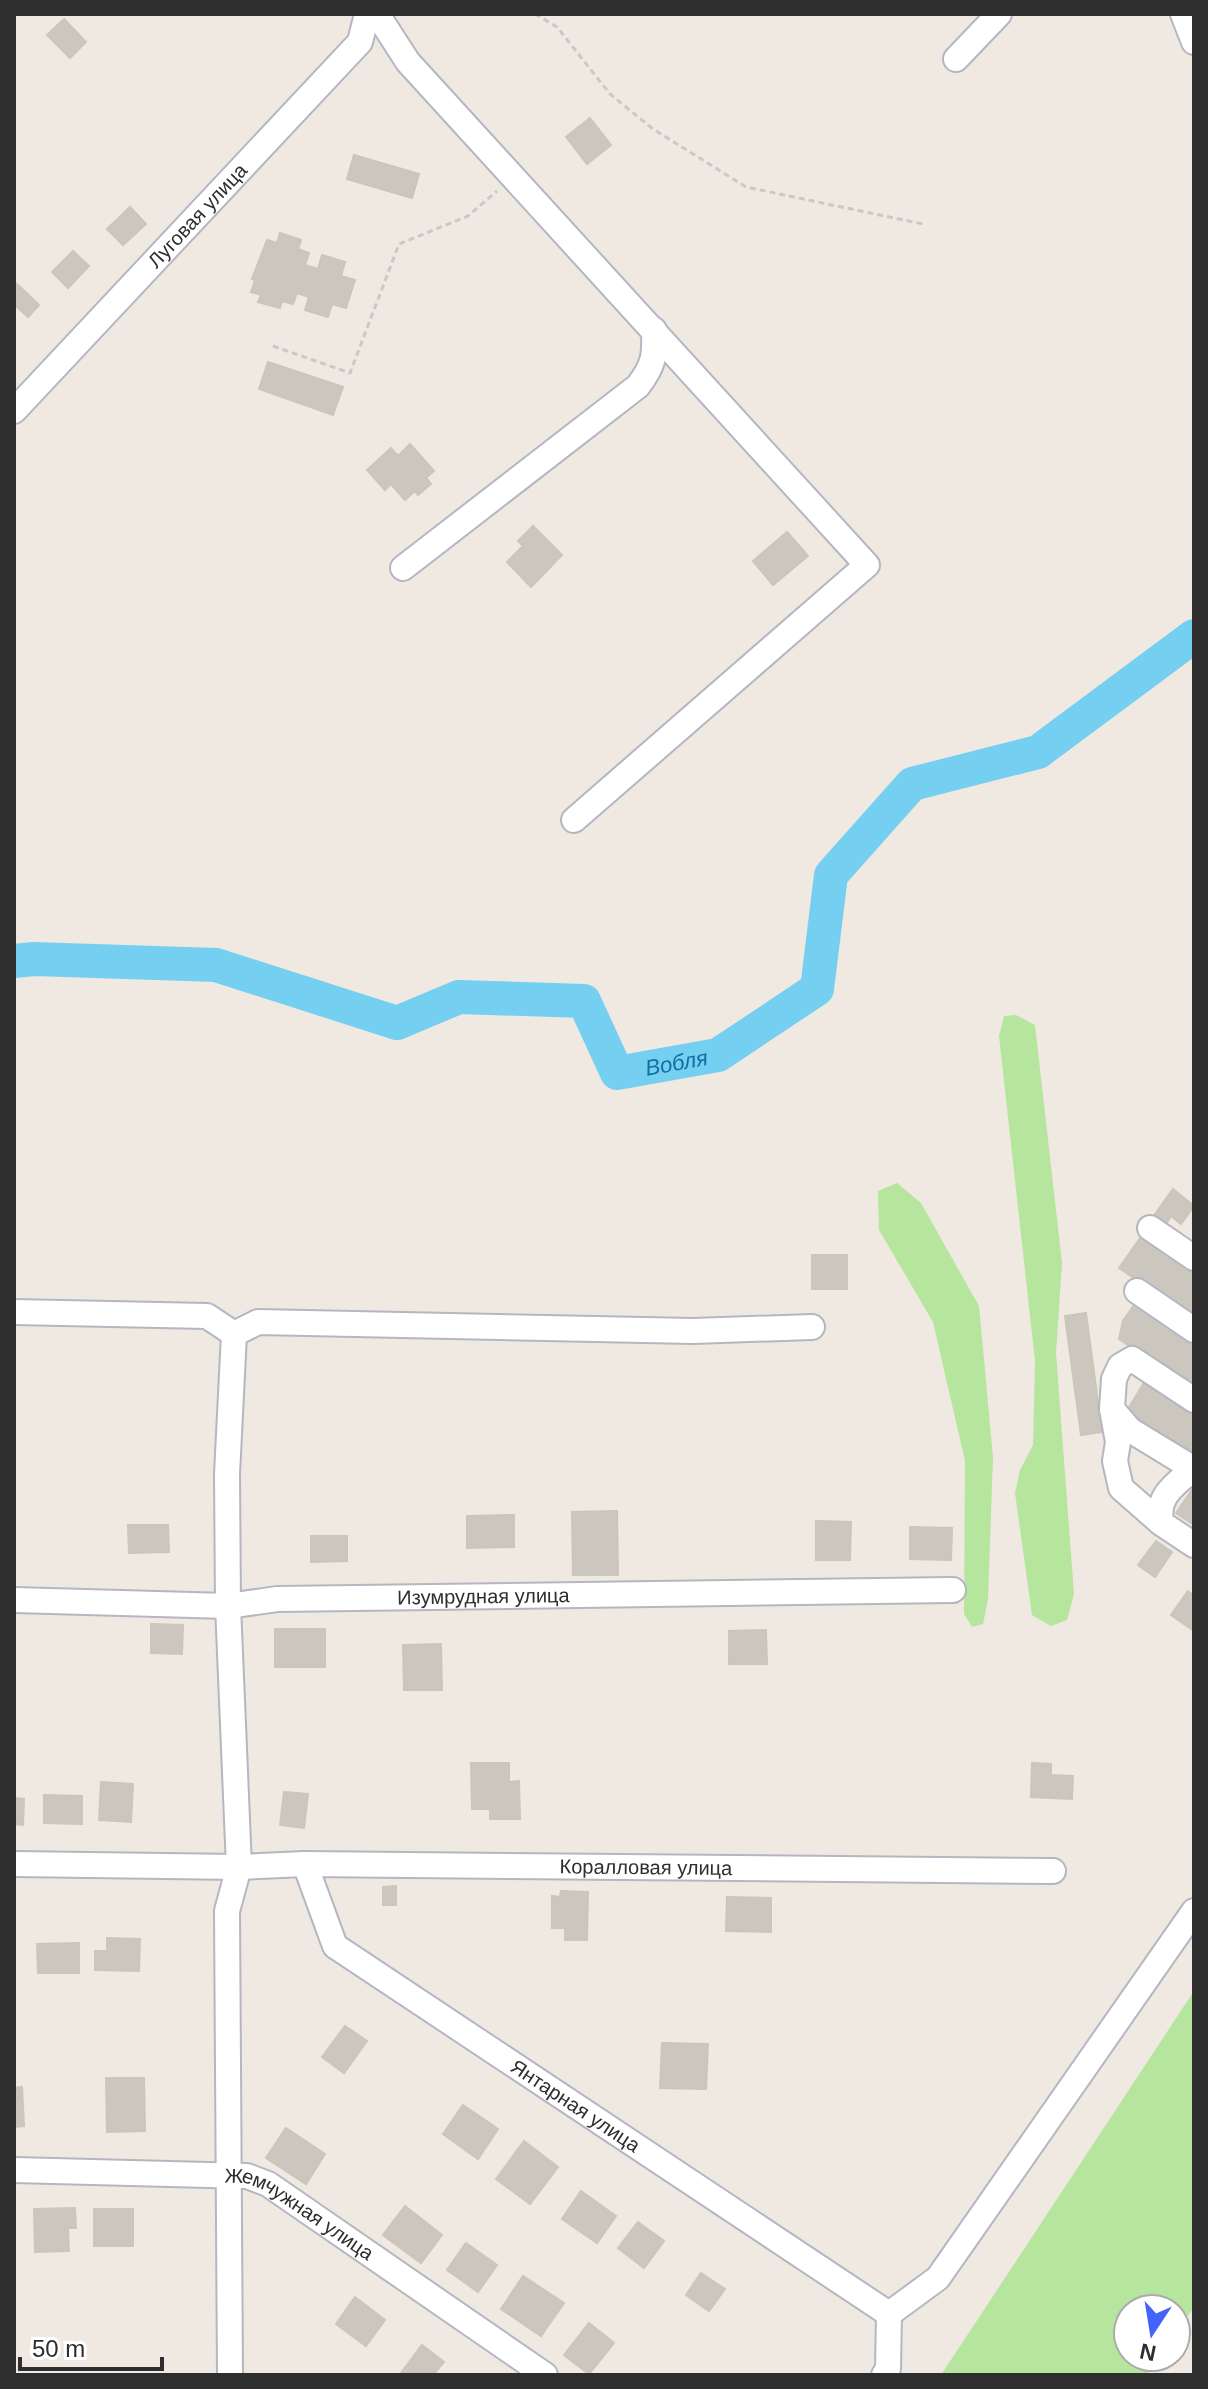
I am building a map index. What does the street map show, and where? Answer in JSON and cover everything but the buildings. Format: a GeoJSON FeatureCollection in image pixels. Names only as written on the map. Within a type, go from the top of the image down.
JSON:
{"type":"FeatureCollection","features":[{"type":"Feature","properties":{"kind":"street","name":"Луговая улица"},"geometry":{"type":"LineString","coordinates":[[14,411],[360,42],[367,14]]}},
{"type":"Feature","properties":{"kind":"street"},"geometry":{"type":"LineString","coordinates":[[377,14],[408,62],[867,565],[574,820]]}},
{"type":"Feature","properties":{"kind":"street"},"geometry":{"type":"LineString","coordinates":[[956,59],[999,14]]}},
{"type":"Feature","properties":{"kind":"street"},"geometry":{"type":"LineString","coordinates":[[1183,14],[1194,42]]}},
{"type":"Feature","properties":{"kind":"street"},"geometry":{"type":"LineString","coordinates":[[403,568],[638,386],[650,369],[655,352],[654,330]]}},
{"type":"Feature","properties":{"kind":"street"},"geometry":{"type":"LineString","coordinates":[[1150,1228],[1194,1258]]}},
{"type":"Feature","properties":{"kind":"street"},"geometry":{"type":"LineString","coordinates":[[1137,1291],[1194,1330]]}},
{"type":"Feature","properties":{"kind":"street"},"geometry":{"type":"LineString","coordinates":[[14,1312],[207,1316],[234,1334]]}},
{"type":"Feature","properties":{"kind":"street"},"geometry":{"type":"LineString","coordinates":[[234,1334],[258,1322],[693,1331],[812,1327]]}},
{"type":"Feature","properties":{"kind":"street"},"geometry":{"type":"LineString","coordinates":[[230,2375],[227,1911],[239,1867],[228,1606],[227,1474],[234,1334]]}},
{"type":"Feature","properties":{"kind":"street"},"geometry":{"type":"LineString","coordinates":[[1194,1400],[1132,1359],[1120,1366],[1114,1379],[1112,1409],[1118,1442],[1115,1461],[1121,1488],[1161,1523],[1194,1545]]}},
{"type":"Feature","properties":{"kind":"street"},"geometry":{"type":"LineString","coordinates":[[1112,1409],[1130,1430],[1194,1469],[1169,1489],[1161,1501],[1161,1523]]}},
{"type":"Feature","properties":{"kind":"street","name":"Изумрудная улица"},"geometry":{"type":"LineString","coordinates":[[14,1600],[228,1606],[277,1599],[953,1590]]}},
{"type":"Feature","properties":{"kind":"street"},"geometry":{"type":"LineString","coordinates":[[14,1864],[239,1867]]}},
{"type":"Feature","properties":{"kind":"street","name":"Коралловая улица"},"geometry":{"type":"LineString","coordinates":[[239,1867],[305,1864],[1053,1871]]}},
{"type":"Feature","properties":{"kind":"street","name":"Янтарная улица"},"geometry":{"type":"LineString","coordinates":[[305,1864],[335,1946],[889,2314]]}},
{"type":"Feature","properties":{"kind":"street"},"geometry":{"type":"LineString","coordinates":[[884,2375],[888,2369],[889,2314],[938,2278],[1194,1911]]}},
{"type":"Feature","properties":{"kind":"street","name":"Жемчужная улица"},"geometry":{"type":"LineString","coordinates":[[14,2170],[230,2174],[268,2184],[545,2375]]}},
{"type":"Feature","properties":{"kind":"path"},"geometry":{"type":"LineString","coordinates":[[535,14],[557,27],[610,94],[653,129],[746,187],[923,224]]}},
{"type":"Feature","properties":{"kind":"path"},"geometry":{"type":"LineString","coordinates":[[273,346],[350,373],[399,244],[468,216],[513,176]]}},
{"type":"Feature","properties":{"kind":"green space"},"geometry":{"type":"Polygon","coordinates":[[[1016,1015],[1035,1025],[1062,1263],[1056,1353],[1074,1594],[1067,1620],[1051,1626],[1032,1615],[1015,1493],[1020,1470],[1033,1445],[1035,1361],[999,1036],[1004,1016],[1016,1015]]]}},
{"type":"Feature","properties":{"kind":"green space"},"geometry":{"type":"Polygon","coordinates":[[[897,1183],[921,1203],[979,1306],[993,1457],[988,1599],[983,1624],[972,1627],[964,1614],[965,1461],[933,1322],[879,1230],[878,1191],[897,1183]]]}},
{"type":"Feature","properties":{"kind":"green space"},"geometry":{"type":"Polygon","coordinates":[[[1194,1991],[1194,2307],[1192,2310],[1192,2293],[1112,2293],[1112,2373],[1147,2373],[1146,2375],[941,2375],[1194,1991]]]}},
{"type":"Feature","properties":{"kind":"waterway","name":"Вобля"},"geometry":{"type":"LineString","coordinates":[[14,961],[216,965],[397,1023],[459,997],[584,1001],[617,1073],[718,1055],[817,989],[831,875],[912,784],[1038,752],[1194,636]]}}]}
